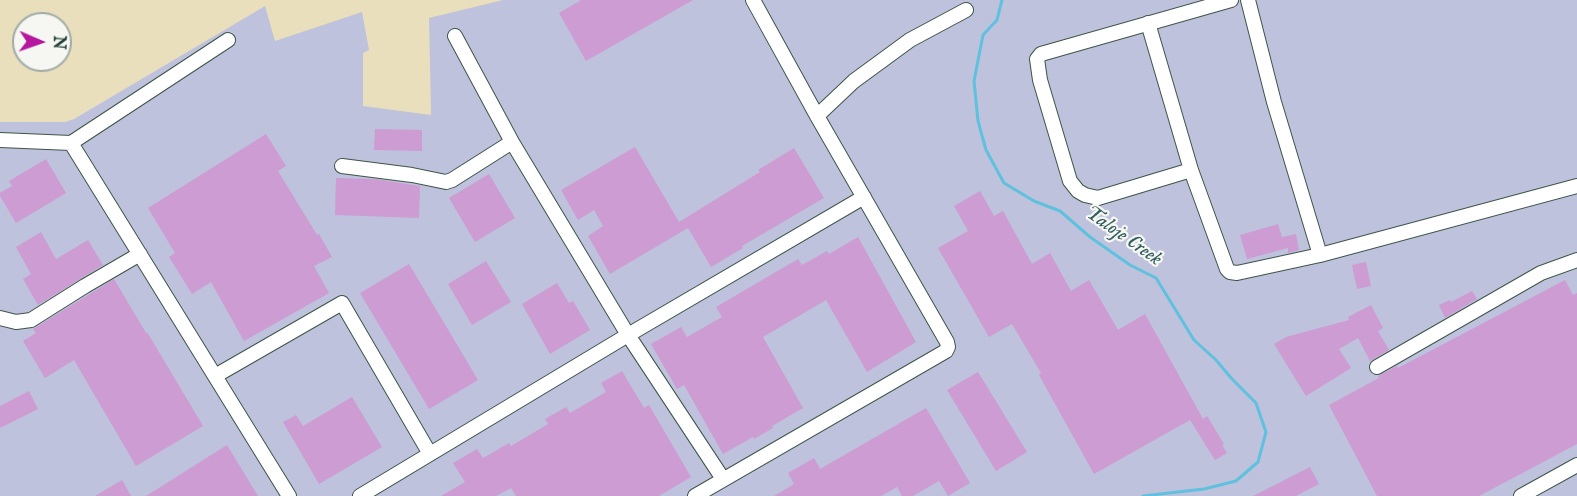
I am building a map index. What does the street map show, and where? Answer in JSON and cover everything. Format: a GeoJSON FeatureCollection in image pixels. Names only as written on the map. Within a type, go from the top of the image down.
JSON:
{"type":"FeatureCollection","features":[{"type":"Feature","properties":{"kind":"lane"},"geometry":{"type":"LineString","coordinates":[[695,496],[946,351],[948,347],[753,0]]}},
{"type":"Feature","properties":{"kind":"lane"},"geometry":{"type":"LineString","coordinates":[[1191,170],[1098,198],[1078,191],[1070,182],[1040,80],[1037,59],[1041,54],[1231,0]]}},
{"type":"Feature","properties":{"kind":"lane"},"geometry":{"type":"LineString","coordinates":[[1248,0],[1274,102],[1320,255]]}},
{"type":"Feature","properties":{"kind":"lane"},"geometry":{"type":"LineString","coordinates":[[817,116],[854,81],[910,40],[966,10]]}},
{"type":"Feature","properties":{"kind":"lane"},"geometry":{"type":"LineString","coordinates":[[1148,22],[1191,170],[1230,272],[1237,273],[1320,255],[1577,186]]}},
{"type":"Feature","properties":{"kind":"lane"},"geometry":{"type":"LineString","coordinates":[[454,36],[512,142],[628,335],[723,479]]}},
{"type":"Feature","properties":{"kind":"lane"},"geometry":{"type":"LineString","coordinates":[[0,140],[71,142],[228,40]]}},
{"type":"Feature","properties":{"kind":"lane"},"geometry":{"type":"LineString","coordinates":[[71,142],[289,496]]}},
{"type":"Feature","properties":{"kind":"lane"},"geometry":{"type":"LineString","coordinates":[[342,166],[446,182],[512,142]]}},
{"type":"Feature","properties":{"kind":"lane"},"geometry":{"type":"LineString","coordinates":[[360,496],[864,197]]}},
{"type":"Feature","properties":{"kind":"lane"},"geometry":{"type":"LineString","coordinates":[[0,318],[16,322],[31,320],[140,254]]}},
{"type":"Feature","properties":{"kind":"lane"},"geometry":{"type":"LineString","coordinates":[[1377,367],[1541,273],[1577,260]]}},
{"type":"Feature","properties":{"kind":"lane"},"geometry":{"type":"LineString","coordinates":[[215,376],[342,303],[430,454]]}},
{"type":"Feature","properties":{"kind":"lane"},"geometry":{"type":"LineString","coordinates":[[1521,496],[1577,465]]}},
{"type":"Feature","properties":{"kind":"shaded area"},"geometry":{"type":"Polygon","coordinates":[[[503,0],[1577,0],[1577,496],[0,496],[0,122],[65,122],[74,119],[265,6],[275,41],[362,12],[369,50],[363,53],[363,106],[431,115],[429,18],[503,0]]]}},
{"type":"Feature","properties":{"kind":"building"},"geometry":{"type":"Polygon","coordinates":[[[581,0],[693,0],[586,61],[559,13],[581,0]]]}},
{"type":"Feature","properties":{"kind":"building"},"geometry":{"type":"Polygon","coordinates":[[[375,129],[422,130],[422,151],[374,150],[375,129]]]}},
{"type":"Feature","properties":{"kind":"building"},"geometry":{"type":"Polygon","coordinates":[[[266,134],[286,166],[278,171],[332,257],[314,266],[329,293],[244,341],[211,282],[192,294],[169,257],[175,253],[148,208],[266,134]]]}},
{"type":"Feature","properties":{"kind":"building"},"geometry":{"type":"Polygon","coordinates":[[[635,147],[679,222],[794,148],[824,198],[711,267],[688,228],[610,274],[588,236],[603,226],[594,210],[578,220],[561,190],[635,147]]]}},
{"type":"Feature","properties":{"kind":"building"},"geometry":{"type":"Polygon","coordinates":[[[46,159],[66,193],[16,223],[0,193],[12,186],[9,181],[46,159]]]}},
{"type":"Feature","properties":{"kind":"building"},"geometry":{"type":"Polygon","coordinates":[[[489,174],[515,218],[475,242],[449,198],[489,174]]]}},
{"type":"Feature","properties":{"kind":"building"},"geometry":{"type":"Polygon","coordinates":[[[336,178],[375,179],[420,186],[419,218],[335,215],[336,178]]]}},
{"type":"Feature","properties":{"kind":"building"},"geometry":{"type":"Polygon","coordinates":[[[980,191],[994,216],[1003,211],[1032,264],[1050,253],[1071,291],[1089,280],[1118,330],[1145,314],[1203,419],[1207,416],[1227,453],[1215,460],[1190,420],[1094,474],[1039,375],[1041,373],[1012,324],[989,337],[938,248],[968,231],[954,206],[980,191]]]}},
{"type":"Feature","properties":{"kind":"building"},"geometry":{"type":"Polygon","coordinates":[[[1278,224],[1282,237],[1296,234],[1299,250],[1288,253],[1288,248],[1247,259],[1240,235],[1278,224]]]}},
{"type":"Feature","properties":{"kind":"building"},"geometry":{"type":"Polygon","coordinates":[[[41,232],[56,259],[88,240],[103,265],[38,305],[23,279],[31,274],[16,247],[41,232]]]}},
{"type":"Feature","properties":{"kind":"building"},"geometry":{"type":"Polygon","coordinates":[[[858,237],[916,342],[867,372],[826,300],[763,337],[803,408],[754,439],[753,437],[723,454],[684,385],[677,389],[651,344],[681,327],[687,337],[722,317],[716,307],[798,259],[802,265],[827,251],[829,254],[858,237]]]}},
{"type":"Feature","properties":{"kind":"building"},"geometry":{"type":"Polygon","coordinates":[[[486,261],[511,302],[472,325],[448,284],[486,261]]]}},
{"type":"Feature","properties":{"kind":"building"},"geometry":{"type":"Polygon","coordinates":[[[1366,262],[1371,286],[1357,289],[1352,265],[1366,262]]]}},
{"type":"Feature","properties":{"kind":"building"},"geometry":{"type":"Polygon","coordinates":[[[409,264],[478,380],[429,409],[360,293],[409,264]]]}},
{"type":"Feature","properties":{"kind":"building"},"geometry":{"type":"Polygon","coordinates":[[[114,279],[203,426],[136,466],[74,360],[45,378],[23,341],[36,333],[33,329],[114,279]]]}},
{"type":"Feature","properties":{"kind":"building"},"geometry":{"type":"Polygon","coordinates":[[[1565,280],[1573,295],[1577,293],[1577,444],[1479,496],[1377,496],[1329,405],[1379,378],[1378,376],[1397,366],[1398,368],[1565,280]]]}},
{"type":"Feature","properties":{"kind":"building"},"geometry":{"type":"Polygon","coordinates":[[[557,283],[569,303],[573,301],[590,330],[550,354],[522,304],[557,283]]]}},
{"type":"Feature","properties":{"kind":"building"},"geometry":{"type":"Polygon","coordinates":[[[1472,291],[1477,299],[1445,318],[1439,305],[1450,300],[1451,302],[1472,291]]]}},
{"type":"Feature","properties":{"kind":"building"},"geometry":{"type":"Polygon","coordinates":[[[1371,305],[1383,328],[1378,331],[1389,350],[1370,361],[1358,338],[1339,349],[1351,368],[1306,396],[1274,344],[1286,337],[1349,320],[1348,317],[1371,305]]]}},
{"type":"Feature","properties":{"kind":"building"},"geometry":{"type":"Polygon","coordinates":[[[622,371],[644,408],[649,405],[691,477],[659,496],[516,496],[511,488],[496,496],[441,496],[465,482],[453,463],[477,449],[483,458],[509,443],[511,446],[548,424],[545,419],[566,407],[570,413],[606,392],[601,383],[622,371]]]}},
{"type":"Feature","properties":{"kind":"building"},"geometry":{"type":"Polygon","coordinates":[[[978,372],[1027,452],[996,471],[947,390],[978,372]]]}},
{"type":"Feature","properties":{"kind":"building"},"geometry":{"type":"Polygon","coordinates":[[[29,391],[38,409],[0,428],[0,406],[29,391]]]}},
{"type":"Feature","properties":{"kind":"building"},"geometry":{"type":"Polygon","coordinates":[[[352,397],[382,447],[319,484],[283,422],[296,415],[303,426],[352,397]]]}},
{"type":"Feature","properties":{"kind":"building"},"geometry":{"type":"Polygon","coordinates":[[[926,408],[970,483],[948,496],[939,481],[913,496],[902,496],[897,487],[881,496],[774,496],[794,484],[788,473],[814,458],[820,469],[926,408]]]}},
{"type":"Feature","properties":{"kind":"building"},"geometry":{"type":"Polygon","coordinates":[[[227,445],[258,496],[146,496],[227,445]]]}},
{"type":"Feature","properties":{"kind":"building"},"geometry":{"type":"Polygon","coordinates":[[[1310,467],[1319,484],[1296,496],[1253,496],[1310,467]]]}},
{"type":"Feature","properties":{"kind":"building"},"geometry":{"type":"Polygon","coordinates":[[[122,480],[131,496],[95,496],[122,480]]]}},
{"type":"Feature","properties":{"kind":"waterway","name":"Taloje Creek"},"geometry":{"type":"LineString","coordinates":[[1002,0],[997,20],[983,35],[974,81],[978,121],[986,150],[1004,183],[1034,201],[1060,211],[1090,237],[1130,265],[1156,278],[1194,340],[1256,403],[1266,432],[1258,462],[1236,481],[1204,489],[1143,496]]}}]}
